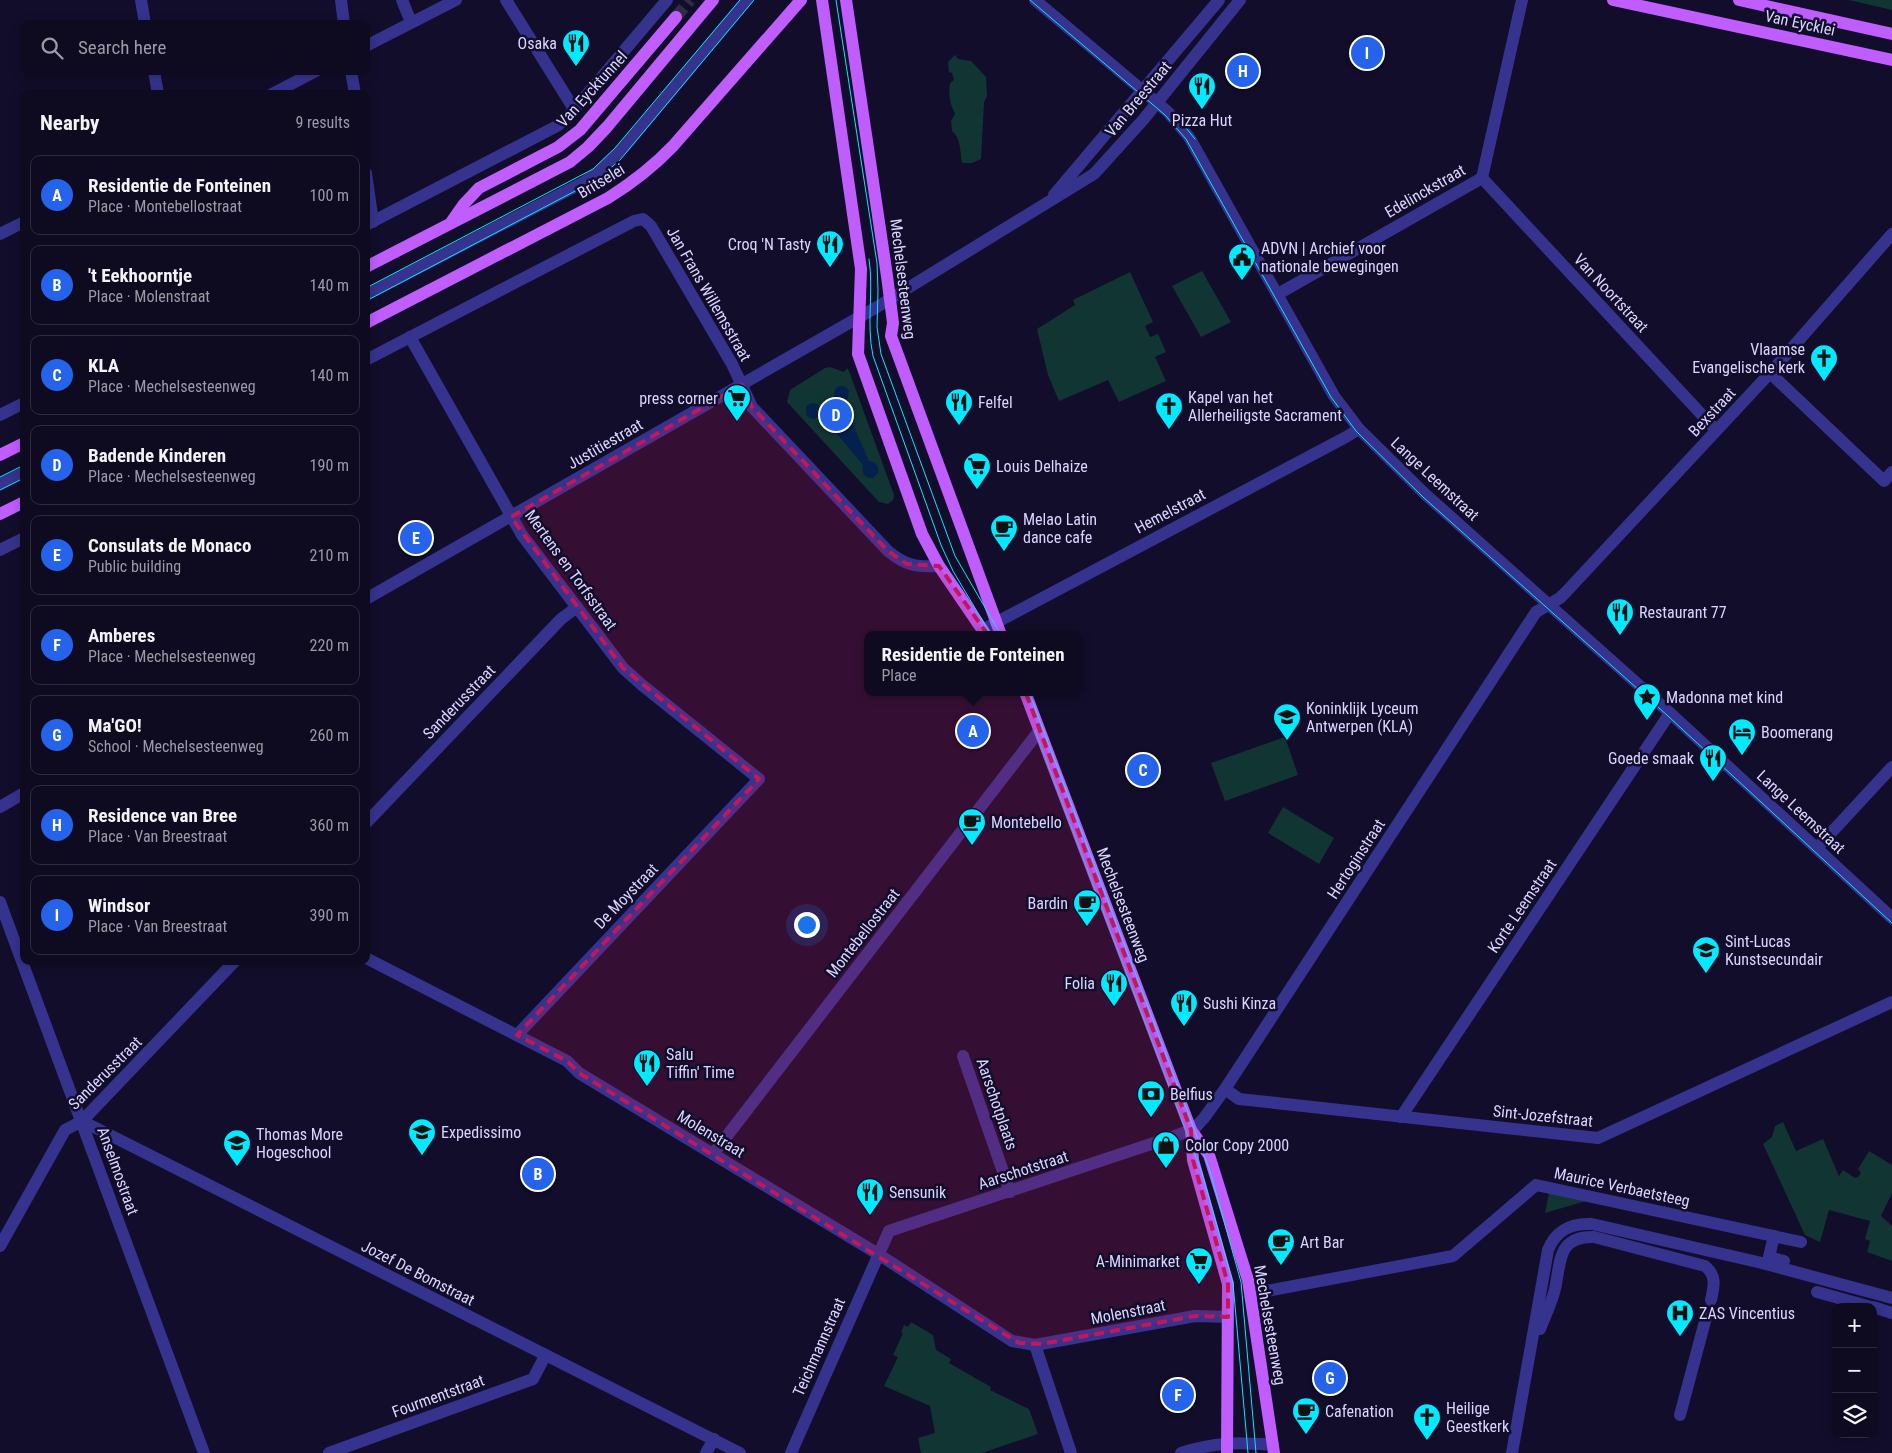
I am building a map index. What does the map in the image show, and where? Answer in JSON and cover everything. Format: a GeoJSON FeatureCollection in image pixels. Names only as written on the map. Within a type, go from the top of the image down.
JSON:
{"type":"FeatureCollection","features":[{"type":"Feature","properties":{"kind":"main road","name":"Britselei"},"geometry":{"type":"LineString","coordinates":[[370,265],[570,162],[607,127],[713,0]]}},
{"type":"Feature","properties":{"kind":"main road","name":"Britselei"},"geometry":{"type":"LineString","coordinates":[[370,321],[608,198],[630,184],[658,162],[673,146],[802,0]]}},
{"type":"Feature","properties":{"kind":"main road"},"geometry":{"type":"LineString","coordinates":[[822,0],[861,269],[858,354],[922,534],[939,566],[983,631]]}},
{"type":"Feature","properties":{"kind":"main road","name":"Mechelsesteenweg"},"geometry":{"type":"LineString","coordinates":[[846,0],[890,299],[893,323],[891,336],[1000,631]]}},
{"type":"Feature","properties":{"kind":"main road","name":"Van Eycklei"},"geometry":{"type":"LineString","coordinates":[[1614,0],[1892,60]]}},
{"type":"Feature","properties":{"kind":"main road","name":"Van Eycklei"},"geometry":{"type":"LineString","coordinates":[[1739,0],[1892,34]]}},
{"type":"Feature","properties":{"kind":"main road","name":"Van Eycktunnel"},"geometry":{"type":"LineString","coordinates":[[451,223],[464,204],[479,188],[558,147],[580,130],[676,17]]}},
{"type":"Feature","properties":{"kind":"main road"},"geometry":{"type":"LineString","coordinates":[[0,455],[20,445]]}},
{"type":"Feature","properties":{"kind":"main road"},"geometry":{"type":"LineString","coordinates":[[0,514],[20,504]]}},
{"type":"Feature","properties":{"kind":"main road","name":"Mechelsesteenweg"},"geometry":{"type":"LineString","coordinates":[[1026,696],[1191,1130],[1209,1155],[1251,1294],[1274,1449]]}},
{"type":"Feature","properties":{"kind":"main road","name":"Mechelsesteenweg"},"geometry":{"type":"LineString","coordinates":[[1191,1130],[1194,1160],[1228,1284],[1227,1448]]}},
{"type":"Feature","properties":{"kind":"street"},"geometry":{"type":"LineString","coordinates":[[141,0],[145,20]]}},
{"type":"Feature","properties":{"kind":"street"},"geometry":{"type":"LineString","coordinates":[[341,0],[344,20]]}},
{"type":"Feature","properties":{"kind":"street"},"geometry":{"type":"LineString","coordinates":[[402,0],[411,22]]}},
{"type":"Feature","properties":{"kind":"street"},"geometry":{"type":"LineString","coordinates":[[370,44],[456,0]]}},
{"type":"Feature","properties":{"kind":"street"},"geometry":{"type":"LineString","coordinates":[[506,0],[574,109]]}},
{"type":"Feature","properties":{"kind":"street"},"geometry":{"type":"LineString","coordinates":[[370,223],[557,126],[574,109],[667,0]]}},
{"type":"Feature","properties":{"kind":"street","name":"Britselei"},"geometry":{"type":"LineString","coordinates":[[370,293],[584,182],[597,173],[625,146],[747,0]]}},
{"type":"Feature","properties":{"kind":"street","name":"Lange Leemstraat"},"geometry":{"type":"LineString","coordinates":[[1035,0],[1168,112],[1180,126],[1195,146],[1339,403],[1359,428],[1425,494],[1670,713],[1892,918]]}},
{"type":"Feature","properties":{"kind":"street","name":"Van Breestraat"},"geometry":{"type":"LineString","coordinates":[[1047,204],[1219,0]]}},
{"type":"Feature","properties":{"kind":"street","name":"Van Breestraat"},"geometry":{"type":"LineString","coordinates":[[860,318],[1094,174],[1157,103],[1240,0]]}},
{"type":"Feature","properties":{"kind":"street","name":"Edelinckstraat"},"geometry":{"type":"LineString","coordinates":[[1278,294],[1482,178],[1522,0]]}},
{"type":"Feature","properties":{"kind":"street"},"geometry":{"type":"LineString","coordinates":[[155,75],[157,90]]}},
{"type":"Feature","properties":{"kind":"street"},"geometry":{"type":"LineString","coordinates":[[280,90],[308,75]]}},
{"type":"Feature","properties":{"kind":"street"},"geometry":{"type":"LineString","coordinates":[[352,75],[354,90]]}},
{"type":"Feature","properties":{"kind":"street","name":"Van Noortstraat"},"geometry":{"type":"LineString","coordinates":[[1482,178],[1716,430]]}},
{"type":"Feature","properties":{"kind":"street","name":"Jan Frans Willemsstraat"},"geometry":{"type":"LineString","coordinates":[[410,337],[643,218],[651,226],[732,364],[742,385]]}},
{"type":"Feature","properties":{"kind":"street"},"geometry":{"type":"LineString","coordinates":[[0,234],[20,224]]}},
{"type":"Feature","properties":{"kind":"street","name":"Bexstraat"},"geometry":{"type":"LineString","coordinates":[[1548,605],[1566,592],[1770,373],[1892,234]]}},
{"type":"Feature","properties":{"kind":"street","name":"Justitiestraat"},"geometry":{"type":"LineString","coordinates":[[370,597],[860,318]]}},
{"type":"Feature","properties":{"kind":"street"},"geometry":{"type":"LineString","coordinates":[[370,358],[410,337]]}},
{"type":"Feature","properties":{"kind":"street","name":"Mertens en Torfsstraat"},"geometry":{"type":"LineString","coordinates":[[410,337],[522,535],[623,668],[642,686],[759,779]]}},
{"type":"Feature","properties":{"kind":"street"},"geometry":{"type":"LineString","coordinates":[[1770,373],[1884,481],[1892,472]]}},
{"type":"Feature","properties":{"kind":"street"},"geometry":{"type":"LineString","coordinates":[[742,385],[752,407],[888,551],[908,564],[917,567],[939,566]]}},
{"type":"Feature","properties":{"kind":"street"},"geometry":{"type":"LineString","coordinates":[[0,415],[20,405]]}},
{"type":"Feature","properties":{"kind":"street","name":"Hemelstraat"},"geometry":{"type":"LineString","coordinates":[[985,631],[996,621],[1346,438],[1359,428]]}},
{"type":"Feature","properties":{"kind":"street"},"geometry":{"type":"LineString","coordinates":[[0,484],[20,474]]}},
{"type":"Feature","properties":{"kind":"street"},"geometry":{"type":"LineString","coordinates":[[0,550],[20,540]]}},
{"type":"Feature","properties":{"kind":"street","name":"Hertoginstraat"},"geometry":{"type":"LineString","coordinates":[[1191,1130],[1204,1118],[1225,1089],[1536,612],[1548,605]]}},
{"type":"Feature","properties":{"kind":"street","name":"Sanderusstraat"},"geometry":{"type":"LineString","coordinates":[[370,819],[561,619],[577,607]]}},
{"type":"Feature","properties":{"kind":"street","name":"Korte Leemstraat"},"geometry":{"type":"LineString","coordinates":[[1400,1117],[1670,713]]}},
{"type":"Feature","properties":{"kind":"street","name":"Montebellostraat"},"geometry":{"type":"LineString","coordinates":[[714,1154],[1039,731]]}},
{"type":"Feature","properties":{"kind":"street"},"geometry":{"type":"LineString","coordinates":[[1817,848],[1892,768]]}},
{"type":"Feature","properties":{"kind":"street","name":"De Moystraat"},"geometry":{"type":"LineString","coordinates":[[517,1035],[759,779]]}},
{"type":"Feature","properties":{"kind":"street"},"geometry":{"type":"LineString","coordinates":[[0,807],[20,795]]}},
{"type":"Feature","properties":{"kind":"street","name":"Anselmostraat"},"geometry":{"type":"LineString","coordinates":[[0,902],[20,955]]}},
{"type":"Feature","properties":{"kind":"street","name":"Molenstraat"},"geometry":{"type":"LineString","coordinates":[[370,960],[567,1060],[578,1073],[878,1254],[1012,1341],[1035,1345],[1195,1316],[1228,1317]]}},
{"type":"Feature","properties":{"kind":"street","name":"Anselmostraat"},"geometry":{"type":"LineString","coordinates":[[24,965],[204,1453]]}},
{"type":"Feature","properties":{"kind":"street","name":"Sanderusstraat"},"geometry":{"type":"LineString","coordinates":[[0,1246],[65,1130],[82,1121],[231,965]]}},
{"type":"Feature","properties":{"kind":"street","name":"Sint-Jozefstraat"},"geometry":{"type":"LineString","coordinates":[[1225,1089],[1239,1100],[1598,1138],[1892,1002]]}},
{"type":"Feature","properties":{"kind":"street","name":"Aarschotplaats"},"geometry":{"type":"LineString","coordinates":[[963,1056],[1010,1192]]}},
{"type":"Feature","properties":{"kind":"street","name":"Jozef De Bomstraat"},"geometry":{"type":"LineString","coordinates":[[82,1121],[740,1453]]}},
{"type":"Feature","properties":{"kind":"street","name":"Aarschotstraat"},"geometry":{"type":"LineString","coordinates":[[878,1254],[889,1231],[1191,1130]]}},
{"type":"Feature","properties":{"kind":"street","name":"Maurice Verbaetsteeg"},"geometry":{"type":"LineString","coordinates":[[1251,1294],[1453,1256],[1536,1185],[1773,1242]]}},
{"type":"Feature","properties":{"kind":"street"},"geometry":{"type":"LineString","coordinates":[[1512,1453],[1548,1250],[1557,1234],[1573,1225],[1592,1224],[1762,1263],[1892,1298]]}},
{"type":"Feature","properties":{"kind":"street"},"geometry":{"type":"LineString","coordinates":[[1530,1355],[1555,1291],[1561,1256],[1570,1242],[1578,1238],[1594,1237],[1705,1266],[1711,1270],[1714,1277],[1714,1287],[1680,1415]]}},
{"type":"Feature","properties":{"kind":"street"},"geometry":{"type":"LineString","coordinates":[[1801,1242],[1773,1242],[1769,1258],[1892,1290]]}},
{"type":"Feature","properties":{"kind":"street","name":"Teichmannstraat"},"geometry":{"type":"LineString","coordinates":[[790,1453],[878,1254]]}},
{"type":"Feature","properties":{"kind":"street"},"geometry":{"type":"LineString","coordinates":[[1817,1292],[1857,1303]]}},
{"type":"Feature","properties":{"kind":"street"},"geometry":{"type":"LineString","coordinates":[[1877,1308],[1892,1312]]}},
{"type":"Feature","properties":{"kind":"street"},"geometry":{"type":"LineString","coordinates":[[1035,1345],[1071,1453]]}},
{"type":"Feature","properties":{"kind":"street","name":"Fourmentstraat"},"geometry":{"type":"LineString","coordinates":[[330,1453],[533,1379],[545,1356]]}},
{"type":"Feature","properties":{"kind":"street"},"geometry":{"type":"LineString","coordinates":[[706,1453],[714,1439]]}},
{"type":"Feature","properties":{"kind":"street"},"geometry":{"type":"LineString","coordinates":[[1180,1453],[1205,1445],[1227,1448]]}},
{"type":"Feature","properties":{"kind":"street","name":"Mechelsesteenweg"},"geometry":{"type":"LineString","coordinates":[[1227,1448],[1274,1449]]}},
{"type":"Feature","properties":{"kind":"highlighted area"},"geometry":{"type":"Polygon","coordinates":[[[742,385],[752,407],[888,551],[907,564],[939,566],[1022,683],[1191,1130],[1193,1160],[1228,1284],[1228,1317],[1195,1316],[1042,1344],[1019,1343],[579,1073],[567,1061],[517,1035],[759,779],[623,668],[511,517],[742,385]]]}},
{"type":"Feature","properties":{"kind":"green space"},"geometry":{"type":"Polygon","coordinates":[[[1849,0],[1892,0],[1892,10],[1849,0]]]}},
{"type":"Feature","properties":{"kind":"green space"},"geometry":{"type":"Polygon","coordinates":[[[955,55],[958,59],[971,61],[986,77],[987,96],[984,102],[981,159],[972,163],[962,163],[959,141],[952,131],[951,121],[955,114],[949,91],[950,83],[954,80],[952,73],[949,72],[948,62],[955,55]]]}},
{"type":"Feature","properties":{"kind":"green space"},"geometry":{"type":"Polygon","coordinates":[[[1202,271],[1231,322],[1201,337],[1172,286],[1202,271]]]}},
{"type":"Feature","properties":{"kind":"green space"},"geometry":{"type":"Polygon","coordinates":[[[1130,272],[1153,322],[1145,326],[1150,337],[1158,334],[1166,352],[1155,357],[1166,381],[1119,402],[1108,380],[1059,401],[1048,375],[1037,329],[1075,305],[1073,300],[1130,272]]]}},
{"type":"Feature","properties":{"kind":"green space"},"geometry":{"type":"Polygon","coordinates":[[[830,367],[844,372],[847,368],[849,371],[894,495],[893,500],[888,504],[879,502],[787,402],[790,390],[825,368],[830,367]]]}},
{"type":"Feature","properties":{"kind":"green space"},"geometry":{"type":"Polygon","coordinates":[[[1285,737],[1298,775],[1225,801],[1211,763],[1285,737]]]}},
{"type":"Feature","properties":{"kind":"green space"},"geometry":{"type":"Polygon","coordinates":[[[1283,807],[1334,838],[1319,864],[1268,833],[1283,807]]]}},
{"type":"Feature","properties":{"kind":"green space"},"geometry":{"type":"Polygon","coordinates":[[[1783,1122],[1796,1151],[1823,1139],[1839,1176],[1843,1170],[1855,1178],[1858,1177],[1861,1173],[1858,1169],[1869,1151],[1892,1165],[1892,1193],[1881,1216],[1892,1226],[1892,1261],[1867,1252],[1870,1241],[1865,1239],[1870,1221],[1829,1210],[1820,1242],[1805,1235],[1763,1144],[1772,1137],[1775,1126],[1783,1122]]]}},
{"type":"Feature","properties":{"kind":"green space"},"geometry":{"type":"Polygon","coordinates":[[[1549,1193],[1586,1201],[1545,1213],[1549,1193]]]}},
{"type":"Feature","properties":{"kind":"green space"},"geometry":{"type":"Polygon","coordinates":[[[911,1322],[933,1335],[936,1350],[951,1359],[949,1363],[991,1387],[990,1390],[1029,1409],[1038,1434],[982,1453],[921,1453],[918,1438],[935,1433],[930,1406],[884,1386],[898,1357],[893,1355],[903,1333],[901,1332],[904,1325],[908,1327],[911,1322]]]}},
{"type":"Feature","properties":{"kind":"water"},"geometry":{"type":"Polygon","coordinates":[[[846,387],[849,391],[848,398],[843,402],[869,461],[874,462],[878,467],[878,473],[873,478],[868,478],[864,475],[863,465],[821,415],[814,419],[809,418],[806,414],[806,406],[811,403],[818,404],[821,408],[835,399],[834,392],[836,388],[846,387]]]}},
{"type":"Feature","properties":{"kind":"tunnel"},"geometry":{"type":"LineString","coordinates":[[676,17],[690,0]]}},
{"type":"Feature","properties":{"kind":"tram line"},"geometry":{"type":"LineString","coordinates":[[370,286],[593,169],[615,148],[740,0]]}},
{"type":"Feature","properties":{"kind":"tram line"},"geometry":{"type":"LineString","coordinates":[[370,299],[598,179],[620,160],[754,0]]}},
{"type":"Feature","properties":{"kind":"tram line"},"geometry":{"type":"LineString","coordinates":[[836,0],[877,263],[877,327],[881,354],[955,556],[999,631]]}},
{"type":"Feature","properties":{"kind":"tram line"},"geometry":{"type":"LineString","coordinates":[[1030,0],[1165,115],[1186,139],[1331,397],[1356,431],[1423,497],[1668,716],[1892,923]]}},
{"type":"Feature","properties":{"kind":"tram line"},"geometry":{"type":"LineString","coordinates":[[1173,112],[1195,139]]}},
{"type":"Feature","properties":{"kind":"tram line"},"geometry":{"type":"LineString","coordinates":[[869,259],[871,283],[870,331],[873,356],[941,545],[953,571],[989,631]]}},
{"type":"Feature","properties":{"kind":"tram line"},"geometry":{"type":"LineString","coordinates":[[0,477],[20,467]]}},
{"type":"Feature","properties":{"kind":"tram line"},"geometry":{"type":"LineString","coordinates":[[0,490],[20,480]]}},
{"type":"Feature","properties":{"kind":"tram line"},"geometry":{"type":"LineString","coordinates":[[1031,696],[1210,1171],[1241,1282],[1256,1453]]}},
{"type":"Feature","properties":{"kind":"tram line"},"geometry":{"type":"LineString","coordinates":[[1035,730],[1202,1173],[1233,1283],[1248,1453]]}},
{"type":"Feature","properties":{"kind":"place","name":"Windsor"},"geometry":{"type":"Point","coordinates":[1367,53]}},
{"type":"Feature","properties":{"kind":"place","name":"Osaka"},"geometry":{"type":"Point","coordinates":[576,67]}},
{"type":"Feature","properties":{"kind":"place","name":"Residence van Bree"},"geometry":{"type":"Point","coordinates":[1243,71]}},
{"type":"Feature","properties":{"kind":"place","name":"Pizza Hut"},"geometry":{"type":"Point","coordinates":[1202,110]}},
{"type":"Feature","properties":{"kind":"place","name":"Croq 'N Tasty"},"geometry":{"type":"Point","coordinates":[830,268]}},
{"type":"Feature","properties":{"kind":"place","name":"ADVN | Archief voor nationale bewegingen"},"geometry":{"type":"Point","coordinates":[1242,281]}},
{"type":"Feature","properties":{"kind":"place","name":"Vlaamse Evangelische kerk"},"geometry":{"type":"Point","coordinates":[1824,382]}},
{"type":"Feature","properties":{"kind":"place","name":"Badende Kinderen"},"geometry":{"type":"Point","coordinates":[836,415]}},
{"type":"Feature","properties":{"kind":"place","name":"press corner"},"geometry":{"type":"Point","coordinates":[737,422]}},
{"type":"Feature","properties":{"kind":"place","name":"Felfel"},"geometry":{"type":"Point","coordinates":[959,426]}},
{"type":"Feature","properties":{"kind":"place","name":"Kapel van het Allerheiligste Sacrament"},"geometry":{"type":"Point","coordinates":[1169,430]}},
{"type":"Feature","properties":{"kind":"place","name":"Louis Delhaize"},"geometry":{"type":"Point","coordinates":[977,490]}},
{"type":"Feature","properties":{"kind":"place","name":"Consulats de Monaco"},"geometry":{"type":"Point","coordinates":[416,538]}},
{"type":"Feature","properties":{"kind":"place","name":"Melao Latin dance cafe"},"geometry":{"type":"Point","coordinates":[1004,552]}},
{"type":"Feature","properties":{"kind":"place","name":"Restaurant 77"},"geometry":{"type":"Point","coordinates":[1620,636]}},
{"type":"Feature","properties":{"kind":"place","name":"Madonna met kind"},"geometry":{"type":"Point","coordinates":[1647,721]}},
{"type":"Feature","properties":{"kind":"place","name":"Residentie de Fonteinen"},"geometry":{"type":"Point","coordinates":[973,731]}},
{"type":"Feature","properties":{"kind":"place","name":"Koninklijk Lyceum Antwerpen (KLA)"},"geometry":{"type":"Point","coordinates":[1287,741]}},
{"type":"Feature","properties":{"kind":"place","name":"Boomerang"},"geometry":{"type":"Point","coordinates":[1742,756]}},
{"type":"Feature","properties":{"kind":"place","name":"KLA"},"geometry":{"type":"Point","coordinates":[1143,770]}},
{"type":"Feature","properties":{"kind":"place","name":"Goede smaak"},"geometry":{"type":"Point","coordinates":[1713,782]}},
{"type":"Feature","properties":{"kind":"place","name":"Montebello"},"geometry":{"type":"Point","coordinates":[972,846]}},
{"type":"Feature","properties":{"kind":"place","name":"Bardin"},"geometry":{"type":"Point","coordinates":[1087,927]}},
{"type":"Feature","properties":{"kind":"place","name":"Sint-Lucas Kunstsecundair"},"geometry":{"type":"Point","coordinates":[1706,974]}},
{"type":"Feature","properties":{"kind":"place","name":"Folia"},"geometry":{"type":"Point","coordinates":[1114,1007]}},
{"type":"Feature","properties":{"kind":"place","name":"Sushi Kinza"},"geometry":{"type":"Point","coordinates":[1184,1027]}},
{"type":"Feature","properties":{"kind":"place","name":"Salu Tiffin' Time"},"geometry":{"type":"Point","coordinates":[647,1087]}},
{"type":"Feature","properties":{"kind":"place","name":"Belfius"},"geometry":{"type":"Point","coordinates":[1151,1118]}},
{"type":"Feature","properties":{"kind":"place","name":"Expedissimo"},"geometry":{"type":"Point","coordinates":[422,1156]}},
{"type":"Feature","properties":{"kind":"place","name":"Thomas More Hogeschool"},"geometry":{"type":"Point","coordinates":[237,1167]}},
{"type":"Feature","properties":{"kind":"place","name":"Color Copy 2000"},"geometry":{"type":"Point","coordinates":[1166,1169]}},
{"type":"Feature","properties":{"kind":"place","name":"'t Eekhoorntje"},"geometry":{"type":"Point","coordinates":[538,1174]}},
{"type":"Feature","properties":{"kind":"place","name":"Sensunik"},"geometry":{"type":"Point","coordinates":[870,1216]}},
{"type":"Feature","properties":{"kind":"place","name":"Art Bar"},"geometry":{"type":"Point","coordinates":[1281,1266]}},
{"type":"Feature","properties":{"kind":"place","name":"A-Minimarket"},"geometry":{"type":"Point","coordinates":[1199,1285]}},
{"type":"Feature","properties":{"kind":"place","name":"ZAS Vincentius"},"geometry":{"type":"Point","coordinates":[1680,1337]}},
{"type":"Feature","properties":{"kind":"place","name":"Ma'GO!"},"geometry":{"type":"Point","coordinates":[1330,1378]}},
{"type":"Feature","properties":{"kind":"place","name":"Amberes"},"geometry":{"type":"Point","coordinates":[1178,1395]}},
{"type":"Feature","properties":{"kind":"place","name":"Cafenation"},"geometry":{"type":"Point","coordinates":[1306,1435]}},
{"type":"Feature","properties":{"kind":"place","name":"Heilige Geestkerk"},"geometry":{"type":"Point","coordinates":[1427,1441]}}]}
